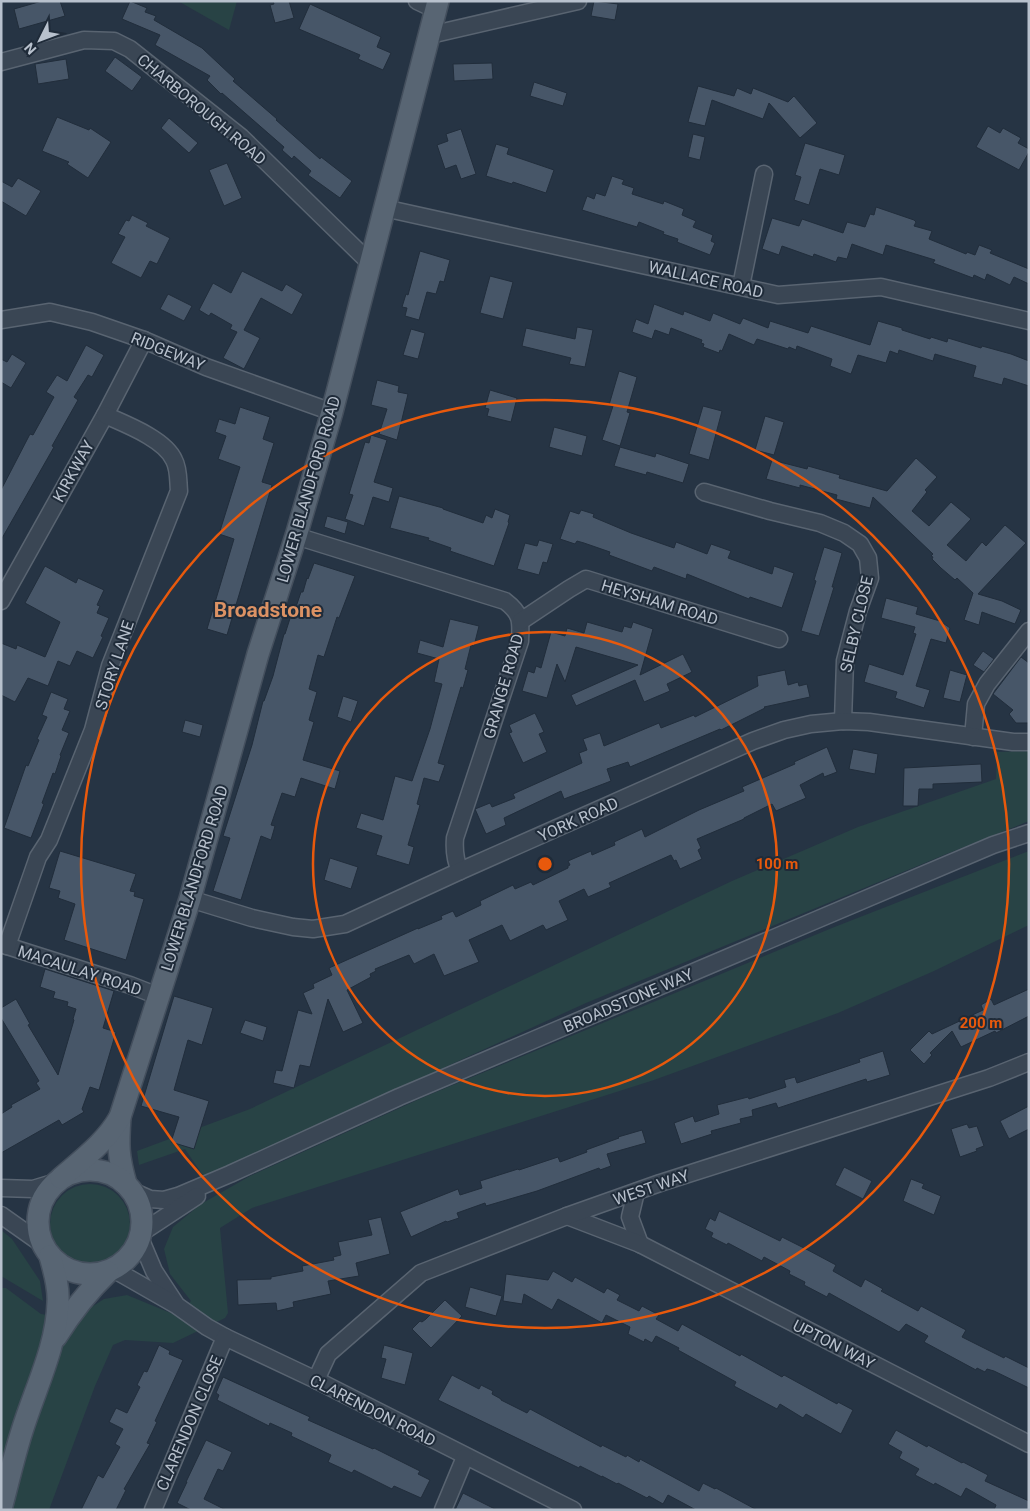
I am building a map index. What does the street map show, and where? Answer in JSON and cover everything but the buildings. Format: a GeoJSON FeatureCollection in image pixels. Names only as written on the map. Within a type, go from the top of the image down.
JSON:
{"type":"FeatureCollection","features":[{"type":"Feature","properties":{"kind":"main road","name":"LOWER BLANDFORD ROAD"},"geometry":{"type":"LineString","coordinates":[[59,1180],[102,1142],[113,1130],[120,1117],[190,899],[258,654],[296,536],[332,412],[430,35],[430,4]]}},
{"type":"Feature","properties":{"kind":"main road","name":"LOWER BLANDFORD ROAD"},"geometry":{"type":"LineString","coordinates":[[120,1117],[119,1160],[129,1188]]}},
{"type":"Feature","properties":{"kind":"main road"},"geometry":{"type":"LineString","coordinates":[[1,1509],[21,1431],[50,1348],[58,1303],[58,1285],[38,1226],[39,1211],[46,1195],[59,1180],[69,1174],[86,1170],[101,1171],[118,1178],[137,1199],[142,1217],[141,1236],[126,1261],[111,1270],[88,1291],[50,1348]]}},
{"type":"Feature","properties":{"kind":"main road"},"geometry":{"type":"LineString","coordinates":[[46,1250],[58,1264],[74,1272],[85,1274],[111,1270]]}},
{"type":"Feature","properties":{"kind":"street"},"geometry":{"type":"LineString","coordinates":[[430,35],[578,1]]}},
{"type":"Feature","properties":{"kind":"street","name":"CHARBOROUGH ROAD"},"geometry":{"type":"LineString","coordinates":[[1,62],[84,40],[114,41],[130,49],[241,137],[370,263]]}},
{"type":"Feature","properties":{"kind":"street"},"geometry":{"type":"LineString","coordinates":[[741,286],[764,174]]}},
{"type":"Feature","properties":{"kind":"street","name":"WALLACE ROAD"},"geometry":{"type":"LineString","coordinates":[[384,208],[778,295],[881,287],[1029,321]]}},
{"type":"Feature","properties":{"kind":"street","name":"RIDGEWAY"},"geometry":{"type":"LineString","coordinates":[[1,320],[50,312],[92,322],[144,340],[206,367],[332,412]]}},
{"type":"Feature","properties":{"kind":"street","name":"KIRKWAY"},"geometry":{"type":"LineString","coordinates":[[1,601],[105,415],[144,340]]}},
{"type":"Feature","properties":{"kind":"street","name":"STORY LANE"},"geometry":{"type":"LineString","coordinates":[[4,945],[38,857],[49,840],[94,730],[110,666],[178,491],[178,474],[174,459],[162,445],[136,429],[105,415]]}},
{"type":"Feature","properties":{"kind":"street","name":"SELBY CLOSE"},"geometry":{"type":"LineString","coordinates":[[704,492],[820,523],[844,533],[860,544],[868,558],[870,578],[858,611],[845,661],[843,721]]}},
{"type":"Feature","properties":{"kind":"street","name":"GRANGE ROAD"},"geometry":{"type":"LineString","coordinates":[[296,536],[505,601],[516,609],[521,621],[520,641],[454,838],[456,862],[460,871]]}},
{"type":"Feature","properties":{"kind":"street","name":"HEYSHAM ROAD"},"geometry":{"type":"LineString","coordinates":[[521,621],[563,592],[586,579],[779,639]]}},
{"type":"Feature","properties":{"kind":"street"},"geometry":{"type":"LineString","coordinates":[[974,737],[976,704],[986,684],[1029,631]]}},
{"type":"Feature","properties":{"kind":"street","name":"YORK ROAD"},"geometry":{"type":"LineString","coordinates":[[190,899],[260,920],[293,927],[313,929],[345,924],[753,741],[784,730],[811,724],[843,721],[869,722],[1013,742],[1029,742]]}},
{"type":"Feature","properties":{"kind":"street","name":"BROADSTONE WAY"},"geometry":{"type":"LineString","coordinates":[[129,1188],[150,1199],[164,1200],[178,1196],[399,1097],[975,853],[1029,833]]}},
{"type":"Feature","properties":{"kind":"street","name":"MACAULAY ROAD"},"geometry":{"type":"LineString","coordinates":[[4,945],[130,985],[158,996]]}},
{"type":"Feature","properties":{"kind":"street","name":"WEST WAY"},"geometry":{"type":"LineString","coordinates":[[316,1380],[328,1354],[421,1273],[567,1216],[636,1192],[989,1078],[1029,1062]]}},
{"type":"Feature","properties":{"kind":"street","name":"BROADSTONE WAY"},"geometry":{"type":"LineString","coordinates":[[141,1236],[230,1174]]}},
{"type":"Feature","properties":{"kind":"street"},"geometry":{"type":"LineString","coordinates":[[1,1188],[33,1189],[59,1180]]}},
{"type":"Feature","properties":{"kind":"street"},"geometry":{"type":"LineString","coordinates":[[636,1192],[630,1217],[640,1244]]}},
{"type":"Feature","properties":{"kind":"street"},"geometry":{"type":"LineString","coordinates":[[1,1215],[46,1250]]}},
{"type":"Feature","properties":{"kind":"street","name":"UPTON WAY"},"geometry":{"type":"LineString","coordinates":[[567,1216],[640,1244],[1029,1444]]}},
{"type":"Feature","properties":{"kind":"street","name":"CLARENDON ROAD"},"geometry":{"type":"LineString","coordinates":[[141,1236],[154,1271],[176,1305]]}},
{"type":"Feature","properties":{"kind":"street","name":"CLARENDON ROAD"},"geometry":{"type":"LineString","coordinates":[[111,1270],[176,1305],[225,1337],[316,1380],[573,1510]]}},
{"type":"Feature","properties":{"kind":"street","name":"CLARENDON CLOSE"},"geometry":{"type":"LineString","coordinates":[[153,1510],[225,1337]]}},
{"type":"Feature","properties":{"kind":"street"},"geometry":{"type":"LineString","coordinates":[[443,1510],[466,1457]]}},
{"type":"Feature","properties":{"kind":"green space"},"geometry":{"type":"Polygon","coordinates":[[[178,1],[237,1],[229,30],[178,1]]]}},
{"type":"Feature","properties":{"kind":"green space"},"geometry":{"type":"Polygon","coordinates":[[[1029,751],[1029,821],[586,1003],[204,1177],[185,1149],[139,1165],[137,1151],[250,1109],[732,881],[858,827],[996,779],[997,752],[1029,751]]]}},
{"type":"Feature","properties":{"kind":"green space"},"geometry":{"type":"Polygon","coordinates":[[[1029,851],[1029,925],[934,971],[838,1013],[654,1080],[252,1208],[220,1228],[228,1313],[225,1318],[173,1343],[125,1340],[113,1345],[95,1386],[49,1510],[1,1510],[1,1288],[6,1288],[41,1314],[73,1319],[104,1299],[127,1295],[178,1316],[191,1301],[170,1274],[164,1249],[173,1227],[201,1204],[250,1176],[424,1097],[832,928],[1029,851]]]}},
{"type":"Feature","properties":{"kind":"green space"},"geometry":{"type":"Polygon","coordinates":[[[90,1184],[105,1187],[118,1196],[127,1209],[130,1224],[127,1239],[118,1252],[105,1261],[90,1264],[75,1261],[62,1252],[53,1239],[50,1224],[53,1209],[62,1196],[75,1187],[90,1184]]]}},
{"type":"Feature","properties":{"kind":"green space"},"geometry":{"type":"Polygon","coordinates":[[[1,1230],[12,1239],[40,1281],[43,1301],[1,1276],[1,1230]]]}},
{"type":"Feature","properties":{"kind":"district","name":"Broadstone"},"geometry":{"type":"Point","coordinates":[268,610]}}]}
